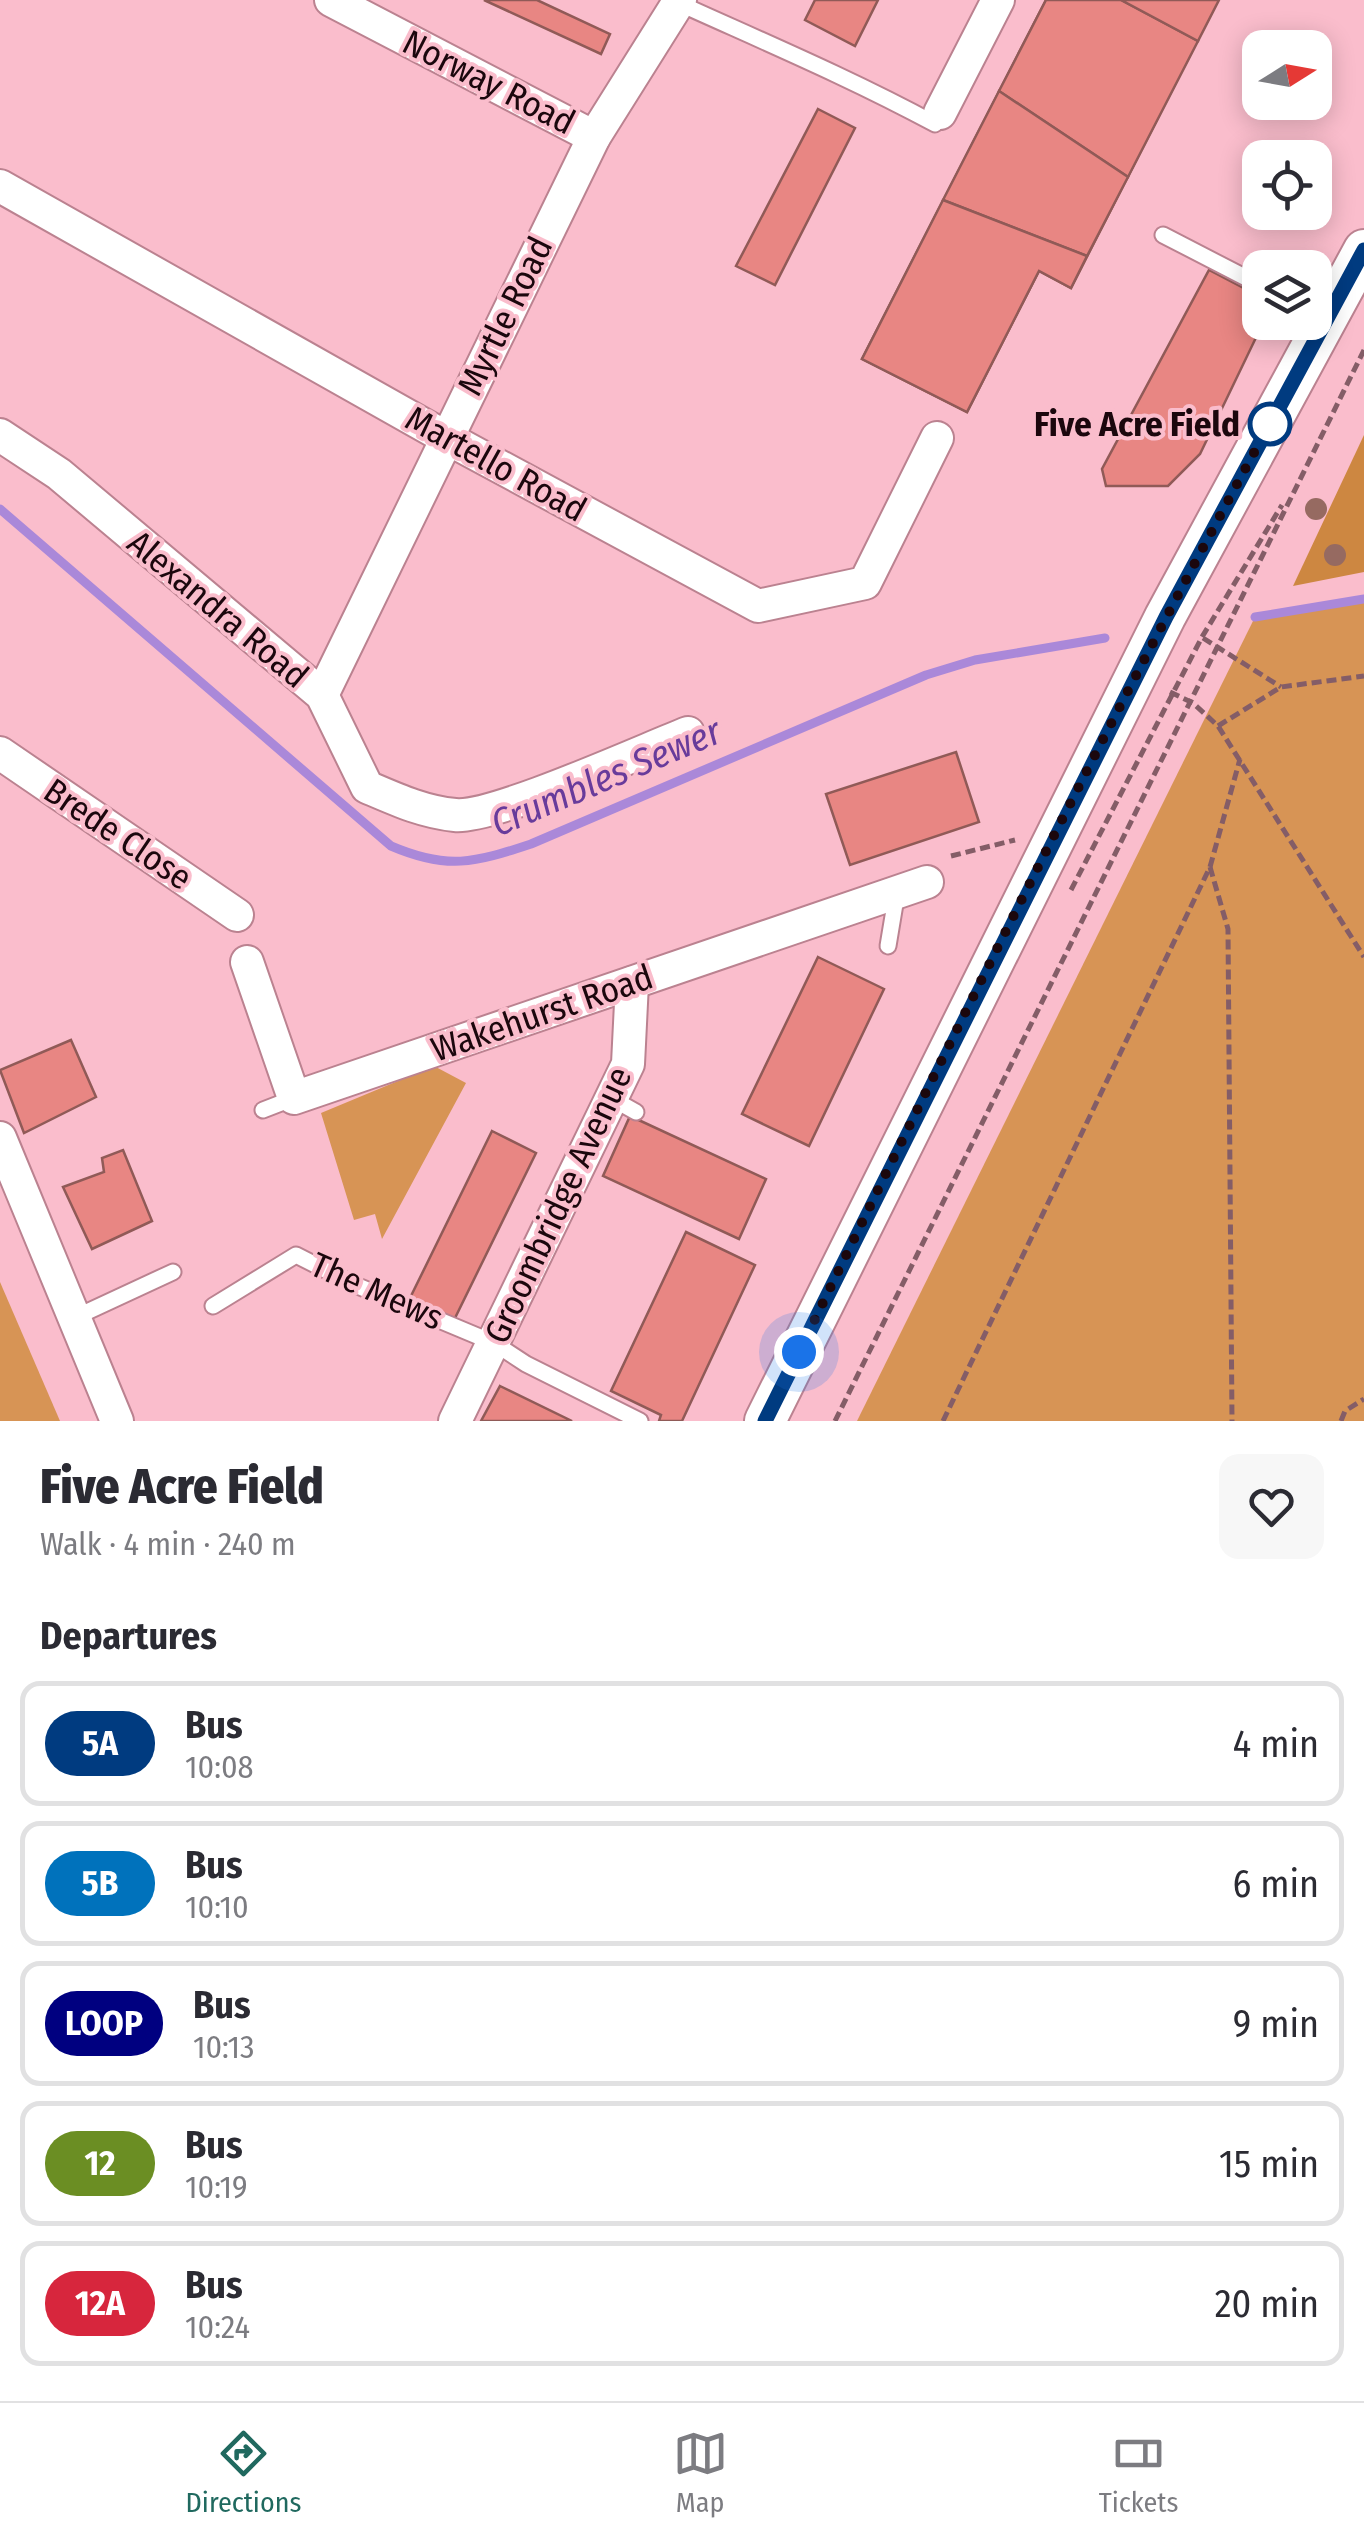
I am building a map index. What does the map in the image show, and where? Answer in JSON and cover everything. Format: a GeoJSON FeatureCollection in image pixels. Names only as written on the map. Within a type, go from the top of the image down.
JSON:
{"type":"FeatureCollection","features":[{"type":"Feature","properties":{"kind":"street","name":"Norway Road"},"geometry":{"type":"LineString","coordinates":[[331,0],[594,137]]}},
{"type":"Feature","properties":{"kind":"street"},"geometry":{"type":"LineString","coordinates":[[940,113],[998,0]]}},
{"type":"Feature","properties":{"kind":"street","name":"Myrtle Road"},"geometry":{"type":"LineString","coordinates":[[322,695],[594,137],[677,1]]}},
{"type":"Feature","properties":{"kind":"street","name":"Martello Road"},"geometry":{"type":"LineString","coordinates":[[0,186],[445,437],[758,606],[865,582],[937,438]]}},
{"type":"Feature","properties":{"kind":"street"},"geometry":{"type":"LineString","coordinates":[[1332,300],[1364,250]]}},
{"type":"Feature","properties":{"kind":"street"},"geometry":{"type":"LineString","coordinates":[[765,1421],[1137,674],[1309,340]]}},
{"type":"Feature","properties":{"kind":"street","name":"Alexandra Road"},"geometry":{"type":"LineString","coordinates":[[0,435],[60,474],[322,695],[367,787],[412,806],[459,816],[519,800],[688,733]]}},
{"type":"Feature","properties":{"kind":"street","name":"Brede Close"},"geometry":{"type":"LineString","coordinates":[[0,753],[237,915]]}},
{"type":"Feature","properties":{"kind":"street","name":"Wakehurst Road"},"geometry":{"type":"LineString","coordinates":[[247,962],[279,1104],[912,887]]}},
{"type":"Feature","properties":{"kind":"street","name":"Groombridge Avenue"},"geometry":{"type":"LineString","coordinates":[[456,1421],[494,1342],[624,1105],[632,983]]}},
{"type":"Feature","properties":{"kind":"street"},"geometry":{"type":"LineString","coordinates":[[0,1138],[117,1421]]}},
{"type":"Feature","properties":{"kind":"lane"},"geometry":{"type":"LineString","coordinates":[[677,1],[747,38],[818,64],[935,124],[940,113]]}},
{"type":"Feature","properties":{"kind":"lane"},"geometry":{"type":"LineString","coordinates":[[1163,236],[1242,276]]}},
{"type":"Feature","properties":{"kind":"lane"},"geometry":{"type":"LineString","coordinates":[[888,946],[912,887]]}},
{"type":"Feature","properties":{"kind":"lane","name":"The Mews"},"geometry":{"type":"LineString","coordinates":[[213,1306],[296,1254],[353,1284],[494,1342]]}},
{"type":"Feature","properties":{"kind":"lane"},"geometry":{"type":"LineString","coordinates":[[76,1317],[173,1272]]}},
{"type":"Feature","properties":{"kind":"lane"},"geometry":{"type":"LineString","coordinates":[[494,1342],[526,1364],[646,1419]]}},
{"type":"Feature","properties":{"kind":"path"},"geometry":{"type":"LineString","coordinates":[[835,1421],[1364,350]]}},
{"type":"Feature","properties":{"kind":"path"},"geometry":{"type":"LineString","coordinates":[[1064,904],[1202,637],[1296,481]]}},
{"type":"Feature","properties":{"kind":"path"},"geometry":{"type":"LineString","coordinates":[[1166,617],[1281,687]]}},
{"type":"Feature","properties":{"kind":"path"},"geometry":{"type":"LineString","coordinates":[[1137,674],[1192,703],[1218,726],[1364,957]]}},
{"type":"Feature","properties":{"kind":"path"},"geometry":{"type":"LineString","coordinates":[[1218,726],[1281,687],[1364,676]]}},
{"type":"Feature","properties":{"kind":"path"},"geometry":{"type":"LineString","coordinates":[[943,1421],[1210,868],[1240,760]]}},
{"type":"Feature","properties":{"kind":"path"},"geometry":{"type":"LineString","coordinates":[[1210,868],[1228,929],[1232,1421]]}},
{"type":"Feature","properties":{"kind":"path"},"geometry":{"type":"LineString","coordinates":[[1340,1421],[1346,1411],[1364,1399]]}},
{"type":"Feature","properties":{"kind":"shaded area"},"geometry":{"type":"Polygon","coordinates":[[[1364,435],[1364,572],[1293,586],[1364,435]]]}},
{"type":"Feature","properties":{"kind":"shaded area"},"geometry":{"type":"Polygon","coordinates":[[[1364,599],[1364,1421],[857,1421],[1255,617],[1364,599]]]}},
{"type":"Feature","properties":{"kind":"shaded area"},"geometry":{"type":"Polygon","coordinates":[[[434,1066],[466,1083],[382,1239],[375,1214],[354,1220],[321,1113],[434,1066]]]}},
{"type":"Feature","properties":{"kind":"shaded area"},"geometry":{"type":"Polygon","coordinates":[[[0,1282],[60,1421],[0,1421],[0,1282]]]}},
{"type":"Feature","properties":{"kind":"building"},"geometry":{"type":"Polygon","coordinates":[[[484,0],[537,0],[610,34],[601,54],[484,0]]]}},
{"type":"Feature","properties":{"kind":"building"},"geometry":{"type":"Polygon","coordinates":[[[815,0],[878,0],[855,46],[805,20],[815,0]]]}},
{"type":"Feature","properties":{"kind":"building"},"geometry":{"type":"Polygon","coordinates":[[[1046,0],[1218,0],[1071,288],[1039,271],[967,412],[862,359],[1046,0]]]}},
{"type":"Feature","properties":{"kind":"building"},"geometry":{"type":"Polygon","coordinates":[[[1046,0],[1121,0],[1198,41],[1128,177],[999,91],[1046,0]]]}},
{"type":"Feature","properties":{"kind":"building"},"geometry":{"type":"Polygon","coordinates":[[[1121,0],[1219,0],[1198,41],[1121,0]]]}},
{"type":"Feature","properties":{"kind":"building"},"geometry":{"type":"Polygon","coordinates":[[[999,91],[1128,177],[1087,256],[943,200],[999,91]]]}},
{"type":"Feature","properties":{"kind":"building"},"geometry":{"type":"Polygon","coordinates":[[[818,109],[855,128],[775,285],[736,266],[818,109]]]}},
{"type":"Feature","properties":{"kind":"building"},"geometry":{"type":"Polygon","coordinates":[[[943,200],[1087,256],[1071,288],[1039,271],[967,412],[862,359],[943,200]]]}},
{"type":"Feature","properties":{"kind":"building"},"geometry":{"type":"Polygon","coordinates":[[[1209,270],[1242,287],[1242,340],[1255,340],[1200,454],[1168,486],[1106,486],[1102,469],[1209,270]]]}},
{"type":"Feature","properties":{"kind":"building"},"geometry":{"type":"Polygon","coordinates":[[[956,752],[979,822],[850,865],[826,794],[956,752]]]}},
{"type":"Feature","properties":{"kind":"building"},"geometry":{"type":"Polygon","coordinates":[[[818,957],[884,989],[809,1146],[742,1114],[818,957]]]}},
{"type":"Feature","properties":{"kind":"building"},"geometry":{"type":"Polygon","coordinates":[[[71,1040],[96,1097],[24,1133],[0,1070],[71,1040]]]}},
{"type":"Feature","properties":{"kind":"building"},"geometry":{"type":"Polygon","coordinates":[[[630,1116],[766,1179],[739,1239],[603,1176],[630,1116]]]}},
{"type":"Feature","properties":{"kind":"building"},"geometry":{"type":"Polygon","coordinates":[[[492,1131],[536,1153],[454,1320],[410,1298],[492,1131]]]}},
{"type":"Feature","properties":{"kind":"building"},"geometry":{"type":"Polygon","coordinates":[[[123,1150],[152,1221],[92,1249],[63,1187],[104,1172],[102,1158],[123,1150]]]}},
{"type":"Feature","properties":{"kind":"building"},"geometry":{"type":"Polygon","coordinates":[[[686,1232],[755,1265],[682,1421],[659,1421],[661,1415],[611,1391],[686,1232]]]}},
{"type":"Feature","properties":{"kind":"building"},"geometry":{"type":"Polygon","coordinates":[[[500,1386],[572,1421],[481,1421],[500,1386]]]}},
{"type":"Feature","properties":{"kind":"waterway","name":"Crumbles Sewer"},"geometry":{"type":"LineString","coordinates":[[0,509],[391,846],[445,861],[493,856],[531,844],[926,675],[975,660],[1105,638]]}},
{"type":"Feature","properties":{"kind":"waterway","name":"Crumbles Sewer"},"geometry":{"type":"LineString","coordinates":[[1255,617],[1364,599]]}},
{"type":"Feature","properties":{"kind":"bus line","name":"5A"},"geometry":{"type":"LineString","coordinates":[[765,1421],[1002,938],[1166,617],[1364,250]]}},
{"type":"Feature","properties":{"kind":"place","name":"Five Acre Field"},"geometry":{"type":"Point","coordinates":[1270,424]}},
{"type":"Feature","properties":{"kind":"route"},"geometry":{"type":"LineString","coordinates":[[799,1352],[1002,938],[1180,589],[1275,414],[1270,424]]}}]}
